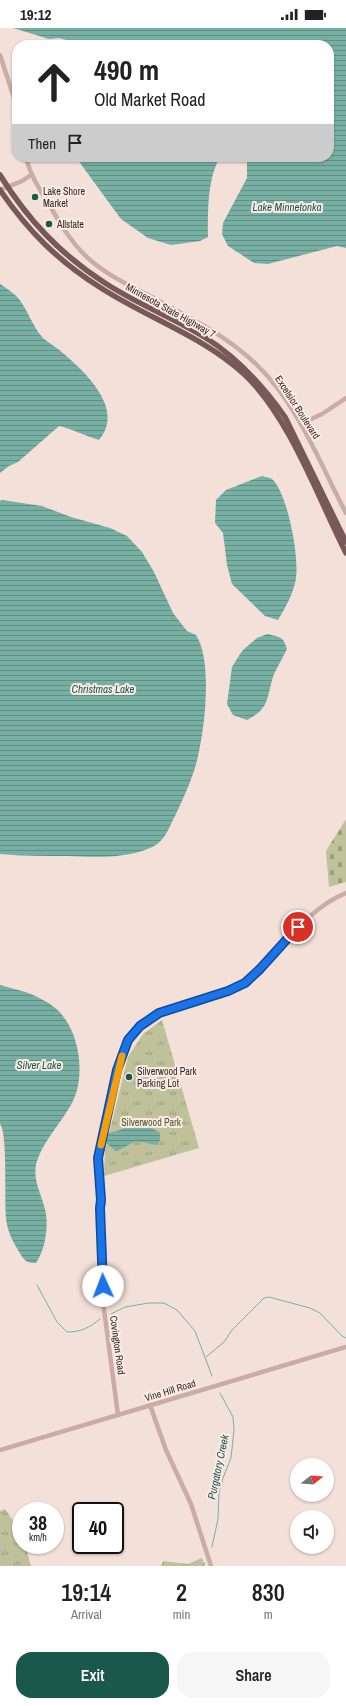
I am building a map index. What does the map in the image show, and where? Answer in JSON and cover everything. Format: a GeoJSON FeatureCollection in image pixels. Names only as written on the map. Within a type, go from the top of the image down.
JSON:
{"type":"FeatureCollection","features":[{"type":"Feature","properties":{"kind":"main road","name":"Minnesota State Highway 7"},"geometry":{"type":"LineString","coordinates":[[0,175],[17,202],[37,226],[50,240],[83,268],[126,296],[206,338],[234,359],[249,373],[261,386],[284,417],[346,542]]}},
{"type":"Feature","properties":{"kind":"main road","name":"Minnesota State Highway 7"},"geometry":{"type":"LineString","coordinates":[[0,190],[25,224],[58,257],[101,288],[203,343],[246,376],[270,404],[280,421],[300,457],[346,553]]}},
{"type":"Feature","properties":{"kind":"street"},"geometry":{"type":"LineString","coordinates":[[0,55],[12,92]]}},
{"type":"Feature","properties":{"kind":"street","name":"Excelsior Boulevard"},"geometry":{"type":"LineString","coordinates":[[27,162],[31,175],[67,234],[90,260],[111,275],[204,325],[228,340],[265,373],[282,395],[301,424],[346,513]]}},
{"type":"Feature","properties":{"kind":"street"},"geometry":{"type":"LineString","coordinates":[[0,190],[31,175]]}},
{"type":"Feature","properties":{"kind":"street"},"geometry":{"type":"LineString","coordinates":[[301,424],[322,414],[346,398]]}},
{"type":"Feature","properties":{"kind":"street","name":"Covington Road"},"geometry":{"type":"LineString","coordinates":[[118,1415],[103,1302],[101,1200],[98,1158],[121,1057],[128,1040],[143,1024],[159,1013],[228,991],[245,983],[308,917],[322,906],[346,893]]}},
{"type":"Feature","properties":{"kind":"street","name":"Vine Hill Road"},"geometry":{"type":"LineString","coordinates":[[0,1450],[346,1347]]}},
{"type":"Feature","properties":{"kind":"street"},"geometry":{"type":"LineString","coordinates":[[150,1405],[166,1450],[191,1504],[211,1566]]}},
{"type":"Feature","properties":{"kind":"green space"},"geometry":{"type":"Polygon","coordinates":[[[346,819],[346,882],[329,887],[326,851],[346,819]]]}},
{"type":"Feature","properties":{"kind":"green space","name":"Silverwood Park"},"geometry":{"type":"Polygon","coordinates":[[[162,1020],[199,1148],[104,1176],[105,1150],[128,1057],[143,1034],[162,1020]]]}},
{"type":"Feature","properties":{"kind":"green space"},"geometry":{"type":"Polygon","coordinates":[[[5,1509],[12,1519],[12,1554],[28,1554],[31,1566],[0,1566],[0,1511],[5,1509]]]}},
{"type":"Feature","properties":{"kind":"green space"},"geometry":{"type":"Polygon","coordinates":[[[202,1558],[205,1566],[161,1566],[163,1561],[188,1564],[202,1558]]]}},
{"type":"Feature","properties":{"kind":"water","name":"Lake Minnetonka"},"geometry":{"type":"Polygon","coordinates":[[[13,28],[346,28],[346,248],[337,246],[268,264],[254,263],[228,246],[222,234],[223,223],[247,178],[247,162],[334,162],[334,40],[49,39],[13,28]]]}},
{"type":"Feature","properties":{"kind":"water"},"geometry":{"type":"Polygon","coordinates":[[[218,162],[210,186],[208,206],[208,237],[200,241],[171,245],[148,238],[121,219],[80,163],[218,162]]]}},
{"type":"Feature","properties":{"kind":"water"},"geometry":{"type":"Polygon","coordinates":[[[0,284],[19,299],[36,329],[43,338],[68,357],[98,390],[108,415],[106,428],[99,440],[59,426],[18,462],[9,466],[0,473],[0,284]]]}},
{"type":"Feature","properties":{"kind":"water"},"geometry":{"type":"Polygon","coordinates":[[[262,476],[273,480],[284,500],[295,546],[296,573],[294,588],[278,620],[265,616],[232,584],[227,565],[223,533],[215,523],[216,500],[226,490],[262,476]]]}},
{"type":"Feature","properties":{"kind":"water","name":"Christmas Lake"},"geometry":{"type":"Polygon","coordinates":[[[2,500],[42,506],[71,517],[110,528],[127,536],[142,552],[154,572],[173,613],[187,631],[196,635],[205,664],[206,682],[204,722],[198,757],[188,788],[168,830],[163,839],[150,848],[140,852],[119,856],[88,857],[0,854],[0,501],[2,500]]]}},
{"type":"Feature","properties":{"kind":"water"},"geometry":{"type":"Polygon","coordinates":[[[267,634],[282,639],[287,649],[274,674],[264,706],[255,716],[247,720],[233,715],[227,704],[232,667],[242,651],[257,638],[267,634]]]}},
{"type":"Feature","properties":{"kind":"water","name":"Silver Lake"},"geometry":{"type":"Polygon","coordinates":[[[0,985],[33,995],[53,1006],[68,1024],[77,1045],[79,1056],[79,1080],[73,1101],[48,1138],[37,1161],[35,1175],[45,1207],[47,1227],[44,1246],[36,1263],[29,1263],[23,1258],[16,1246],[9,1231],[5,1209],[4,1141],[0,1124],[0,985]]]}},
{"type":"Feature","properties":{"kind":"water"},"geometry":{"type":"Polygon","coordinates":[[[139,1124],[147,1125],[160,1133],[160,1140],[157,1145],[134,1142],[116,1151],[106,1143],[108,1133],[139,1124]]]}},
{"type":"Feature","properties":{"kind":"waterway","name":"Purgatory Creek"},"geometry":{"type":"LineString","coordinates":[[37,1285],[57,1322],[67,1332],[85,1329],[100,1319]]}},
{"type":"Feature","properties":{"kind":"waterway"},"geometry":{"type":"LineString","coordinates":[[206,1357],[224,1342],[232,1330],[264,1298],[269,1297],[310,1308],[320,1313],[342,1336],[346,1338]]}},
{"type":"Feature","properties":{"kind":"waterway","name":"Purgatory Creek"},"geometry":{"type":"LineString","coordinates":[[111,1314],[125,1307],[149,1303],[164,1303],[177,1310],[195,1331],[212,1376]]}},
{"type":"Feature","properties":{"kind":"waterway","name":"Purgatory Creek"},"geometry":{"type":"LineString","coordinates":[[212,1547],[218,1519],[219,1492],[231,1458],[234,1430],[233,1417],[220,1393]]}},
{"type":"Feature","properties":{"kind":"slow traffic"},"geometry":{"type":"LineString","coordinates":[[101,1145],[117,1070],[122,1056]]}},
{"type":"Feature","properties":{"kind":"place","name":"Lake Shore Market"},"geometry":{"type":"Point","coordinates":[35,197]}},
{"type":"Feature","properties":{"kind":"place","name":"Allstate"},"geometry":{"type":"Point","coordinates":[49,224]}},
{"type":"Feature","properties":{"kind":"place","name":"Silverwood Park Parking Lot"},"geometry":{"type":"Point","coordinates":[129,1077]}},
{"type":"Feature","properties":{"kind":"route"},"geometry":{"type":"LineString","coordinates":[[103,1286],[101,1200],[98,1158],[117,1070],[128,1040],[140,1026],[159,1013],[228,991],[245,983],[260,969],[298,927]]}}]}
